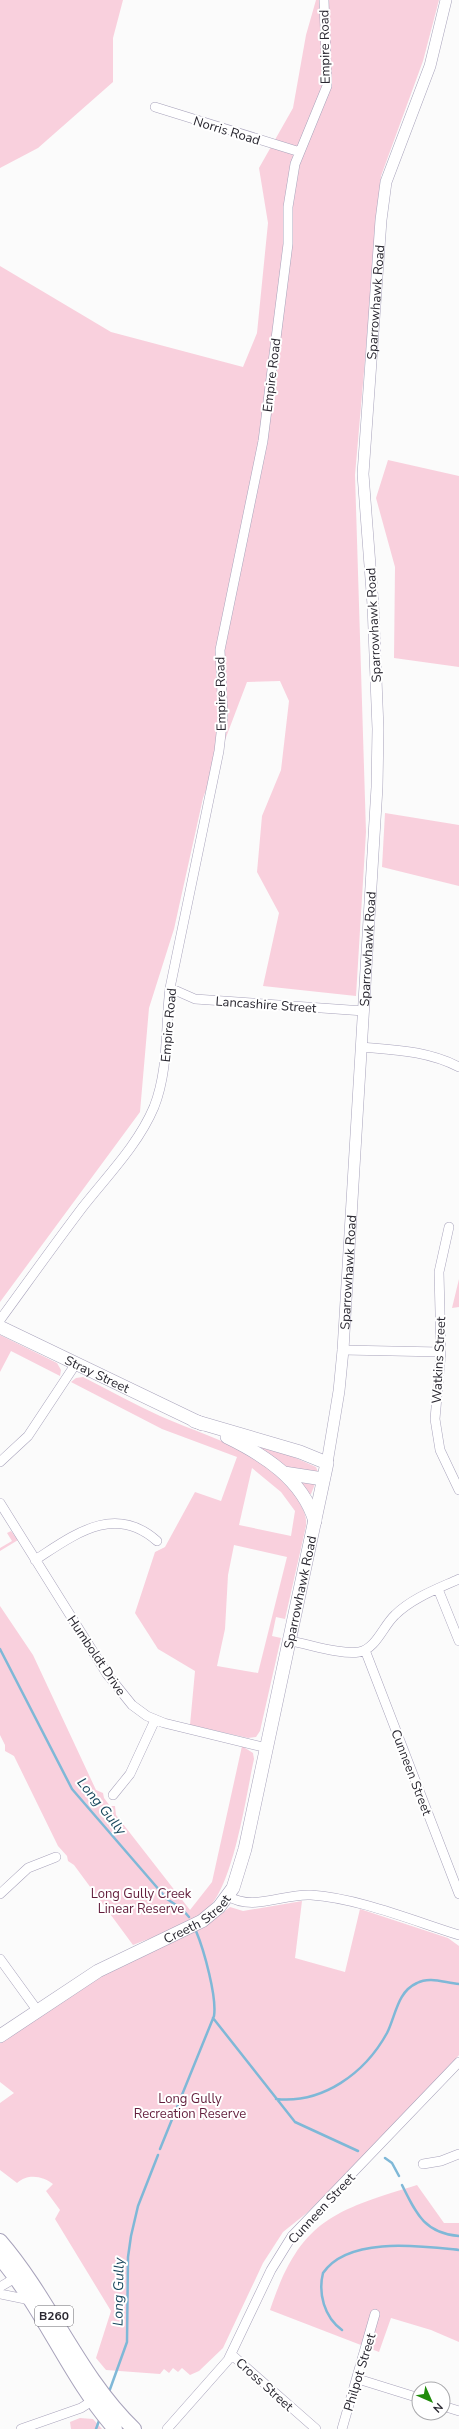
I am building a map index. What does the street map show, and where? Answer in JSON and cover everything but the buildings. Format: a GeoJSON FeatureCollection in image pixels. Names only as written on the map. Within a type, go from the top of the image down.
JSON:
{"type":"FeatureCollection","features":[{"type":"Feature","properties":{"kind":"main road","name":"Stray Street"},"geometry":{"type":"LineString","coordinates":[[0,1327],[75,1365],[242,1444],[283,1472],[304,1495],[315,1521]]}},
{"type":"Feature","properties":{"kind":"main road","name":"Stray Street"},"geometry":{"type":"LineString","coordinates":[[194,1420],[300,1452],[327,1463]]}},
{"type":"Feature","properties":{"kind":"main road","name":"Sparrowhawk Road"},"geometry":{"type":"LineString","coordinates":[[228,1896],[241,1865],[327,1463]]}},
{"type":"Feature","properties":{"kind":"main road"},"geometry":{"type":"LineString","coordinates":[[283,1472],[304,1478],[324,1479]]}},
{"type":"Feature","properties":{"kind":"main road","name":"Creeth Street"},"geometry":{"type":"LineString","coordinates":[[0,2036],[37,2010],[98,1971],[202,1921],[228,1896]]}},
{"type":"Feature","properties":{"kind":"main road","name":"B260"},"geometry":{"type":"LineString","coordinates":[[0,2241],[34,2283],[115,2429]]}},
{"type":"Feature","properties":{"kind":"main road","name":"B260"},"geometry":{"type":"LineString","coordinates":[[0,2258],[102,2405],[134,2429]]}},
{"type":"Feature","properties":{"kind":"street","name":"Empire Road"},"geometry":{"type":"LineString","coordinates":[[0,1320],[65,1230],[135,1141],[154,1107],[162,1077],[170,988],[220,745],[223,716],[220,650],[263,441],[288,244],[288,207],[295,164],[327,86],[324,0]]}},
{"type":"Feature","properties":{"kind":"street","name":"Sparrowhawk Road"},"geometry":{"type":"LineString","coordinates":[[327,1463],[339,1391],[343,1350],[377,787],[378,729],[371,568],[363,474],[380,226],[386,182],[430,66],[446,0]]}},
{"type":"Feature","properties":{"kind":"street","name":"Norris Road"},"geometry":{"type":"LineString","coordinates":[[155,108],[300,152]]}},
{"type":"Feature","properties":{"kind":"street","name":"Lancashire Street"},"geometry":{"type":"LineString","coordinates":[[170,988],[195,999],[364,1011]]}},
{"type":"Feature","properties":{"kind":"street"},"geometry":{"type":"LineString","coordinates":[[362,1047],[423,1053],[442,1058],[459,1067]]}},
{"type":"Feature","properties":{"kind":"street","name":"Watkins Street"},"geometry":{"type":"LineString","coordinates":[[449,1227],[439,1272],[441,1352],[436,1430],[440,1450],[459,1490]]}},
{"type":"Feature","properties":{"kind":"street"},"geometry":{"type":"LineString","coordinates":[[343,1350],[441,1352]]}},
{"type":"Feature","properties":{"kind":"street"},"geometry":{"type":"LineString","coordinates":[[0,1462],[28,1436],[75,1365]]}},
{"type":"Feature","properties":{"kind":"street","name":"Humboldt Drive"},"geometry":{"type":"LineString","coordinates":[[0,1503],[118,1690],[139,1711],[155,1720],[174,1726],[267,1748]]}},
{"type":"Feature","properties":{"kind":"street"},"geometry":{"type":"LineString","coordinates":[[35,1560],[80,1532],[108,1523],[134,1527],[157,1541]]}},
{"type":"Feature","properties":{"kind":"street"},"geometry":{"type":"LineString","coordinates":[[290,1641],[348,1652],[365,1650],[372,1644],[395,1614],[417,1599],[459,1579]]}},
{"type":"Feature","properties":{"kind":"street"},"geometry":{"type":"LineString","coordinates":[[438,1589],[459,1641]]}},
{"type":"Feature","properties":{"kind":"street","name":"Cunneen Street"},"geometry":{"type":"LineString","coordinates":[[365,1650],[459,1894]]}},
{"type":"Feature","properties":{"kind":"street"},"geometry":{"type":"LineString","coordinates":[[113,1795],[130,1774],[155,1720]]}},
{"type":"Feature","properties":{"kind":"street"},"geometry":{"type":"LineString","coordinates":[[0,1894],[28,1868],[56,1857]]}},
{"type":"Feature","properties":{"kind":"street","name":"Creeth Street"},"geometry":{"type":"LineString","coordinates":[[228,1896],[245,1903],[288,1895],[327,1896],[349,1901],[459,1935]]}},
{"type":"Feature","properties":{"kind":"street"},"geometry":{"type":"LineString","coordinates":[[0,1959],[37,2010]]}},
{"type":"Feature","properties":{"kind":"street","name":"Cunneen Street"},"geometry":{"type":"LineString","coordinates":[[167,2429],[232,2354],[270,2270],[292,2236],[459,2062]]}},
{"type":"Feature","properties":{"kind":"street"},"geometry":{"type":"LineString","coordinates":[[423,2164],[441,2161],[459,2154]]}},
{"type":"Feature","properties":{"kind":"street"},"geometry":{"type":"LineString","coordinates":[[0,2286],[15,2278]]}},
{"type":"Feature","properties":{"kind":"street"},"geometry":{"type":"LineString","coordinates":[[0,2294],[30,2300]]}},
{"type":"Feature","properties":{"kind":"street","name":"Philpot Street"},"geometry":{"type":"LineString","coordinates":[[342,2429],[358,2379],[375,2314]]}},
{"type":"Feature","properties":{"kind":"street","name":"Cross Street"},"geometry":{"type":"LineString","coordinates":[[232,2354],[316,2429]]}},
{"type":"Feature","properties":{"kind":"street"},"geometry":{"type":"LineString","coordinates":[[358,2379],[411,2396]]}},
{"type":"Feature","properties":{"kind":"street"},"geometry":{"type":"LineString","coordinates":[[21,2429],[81,2408],[102,2405]]}},
{"type":"Feature","properties":{"kind":"green space"},"geometry":{"type":"Polygon","coordinates":[[[0,0],[123,0],[113,38],[113,82],[38,148],[0,168],[0,0]]]}},
{"type":"Feature","properties":{"kind":"green space"},"geometry":{"type":"Polygon","coordinates":[[[316,0],[439,0],[423,61],[381,176],[355,475],[366,832],[356,996],[263,986],[279,913],[257,872],[262,816],[281,770],[289,701],[280,681],[247,682],[203,798],[174,929],[149,1008],[140,1112],[0,1302],[0,266],[111,332],[243,367],[257,333],[268,223],[259,168],[293,108],[306,35],[316,0]]]}},
{"type":"Feature","properties":{"kind":"green space"},"geometry":{"type":"Polygon","coordinates":[[[388,460],[459,476],[459,667],[394,658],[395,567],[376,498],[388,460]]]}},
{"type":"Feature","properties":{"kind":"green space"},"geometry":{"type":"Polygon","coordinates":[[[385,813],[459,825],[459,886],[382,867],[385,813]]]}},
{"type":"Feature","properties":{"kind":"green space"},"geometry":{"type":"Polygon","coordinates":[[[459,1279],[459,1307],[452,1308],[459,1279]]]}},
{"type":"Feature","properties":{"kind":"green space"},"geometry":{"type":"Polygon","coordinates":[[[0,1335],[57,1363],[61,1370],[60,1376],[11,1351],[0,1372],[0,1335]]]}},
{"type":"Feature","properties":{"kind":"green space"},"geometry":{"type":"Polygon","coordinates":[[[83,1377],[160,1416],[218,1439],[255,1458],[271,1469],[286,1483],[303,1509],[306,1519],[306,1526],[285,1619],[276,1617],[272,1636],[281,1638],[260,1731],[256,1737],[248,1738],[190,1725],[195,1671],[158,1649],[135,1613],[155,1552],[165,1547],[195,1492],[221,1501],[237,1457],[162,1429],[71,1382],[76,1378],[83,1377]],[[252,1468],[239,1525],[291,1536],[295,1511],[281,1492],[252,1468]],[[234,1545],[228,1575],[225,1629],[217,1666],[258,1673],[287,1557],[234,1545]]]}},
{"type":"Feature","properties":{"kind":"green space"},"geometry":{"type":"Polygon","coordinates":[[[255,1444],[289,1455],[316,1467],[318,1472],[291,1471],[255,1444]]]}},
{"type":"Feature","properties":{"kind":"green space"},"geometry":{"type":"Polygon","coordinates":[[[301,1482],[315,1484],[311,1494],[309,1494],[301,1482]]]}},
{"type":"Feature","properties":{"kind":"green space"},"geometry":{"type":"Polygon","coordinates":[[[11,1531],[18,1540],[0,1551],[0,1548],[12,1541],[7,1533],[11,1531]]]}},
{"type":"Feature","properties":{"kind":"green space","name":"Long Gully Creek Linear Reserve"},"geometry":{"type":"Polygon","coordinates":[[[0,1606],[33,1655],[96,1790],[103,1793],[104,1798],[110,1806],[115,1806],[116,1815],[190,1910],[212,1882],[242,1746],[253,1753],[254,1759],[242,1818],[230,1865],[222,1886],[213,1902],[203,1913],[178,1927],[133,1945],[74,1865],[68,1861],[67,1856],[58,1846],[14,1756],[5,1751],[5,1745],[0,1735],[0,1606]]]}},
{"type":"Feature","properties":{"kind":"green space","name":"Long Gully Recreation Reserve"},"geometry":{"type":"Polygon","coordinates":[[[302,1901],[295,1958],[345,1972],[360,1909],[448,1938],[459,1946],[459,2055],[439,2079],[308,2212],[283,2232],[263,2263],[223,2348],[199,2371],[190,2375],[182,2368],[178,2372],[173,2368],[169,2373],[164,2369],[160,2374],[106,2370],[96,2358],[111,2311],[55,2219],[60,2210],[46,2191],[53,2184],[45,2179],[35,2177],[26,2178],[17,2183],[0,2170],[0,2103],[14,2093],[0,2082],[0,2043],[90,1981],[216,1918],[230,1907],[243,1911],[302,1901]]]}},
{"type":"Feature","properties":{"kind":"green space"},"geometry":{"type":"Polygon","coordinates":[[[417,2185],[444,2223],[459,2223],[459,2342],[431,2330],[391,2318],[379,2352],[270,2310],[281,2280],[294,2256],[308,2238],[323,2224],[341,2212],[388,2194],[417,2185]]]}},
{"type":"Feature","properties":{"kind":"green space"},"geometry":{"type":"Polygon","coordinates":[[[80,2418],[93,2419],[102,2429],[71,2429],[70,2422],[80,2418]]]}},
{"type":"Feature","properties":{"kind":"waterway","name":"Long Gully"},"geometry":{"type":"LineString","coordinates":[[0,1649],[72,1789],[167,1899],[182,1909],[189,1917]]}},
{"type":"Feature","properties":{"kind":"waterway","name":"Long Gully"},"geometry":{"type":"LineString","coordinates":[[160,2149],[214,2016],[214,1997],[212,1986],[203,1950],[196,1931]]}},
{"type":"Feature","properties":{"kind":"waterway"},"geometry":{"type":"LineString","coordinates":[[276,2099],[293,2099],[326,2091],[355,2073],[378,2048],[387,2033],[401,1998],[410,1987],[427,1980],[438,1980],[459,1984]]}},
{"type":"Feature","properties":{"kind":"waterway"},"geometry":{"type":"LineString","coordinates":[[213,2018],[295,2122],[358,2151]]}},
{"type":"Feature","properties":{"kind":"waterway","name":"Long Gully"},"geometry":{"type":"LineString","coordinates":[[109,2392],[127,2342],[128,2257],[131,2236],[138,2206],[158,2155]]}},
{"type":"Feature","properties":{"kind":"waterway"},"geometry":{"type":"LineString","coordinates":[[385,2158],[392,2163],[399,2176]]}},
{"type":"Feature","properties":{"kind":"waterway"},"geometry":{"type":"LineString","coordinates":[[402,2185],[417,2213],[429,2226],[437,2231],[459,2236]]}},
{"type":"Feature","properties":{"kind":"waterway"},"geometry":{"type":"LineString","coordinates":[[342,2330],[336,2325],[327,2312],[321,2289],[323,2273],[334,2261],[349,2253],[367,2248],[386,2246],[459,2250]]}},
{"type":"Feature","properties":{"kind":"waterway","name":"Long Gully"},"geometry":{"type":"LineString","coordinates":[[96,2429],[100,2418]]}}]}
